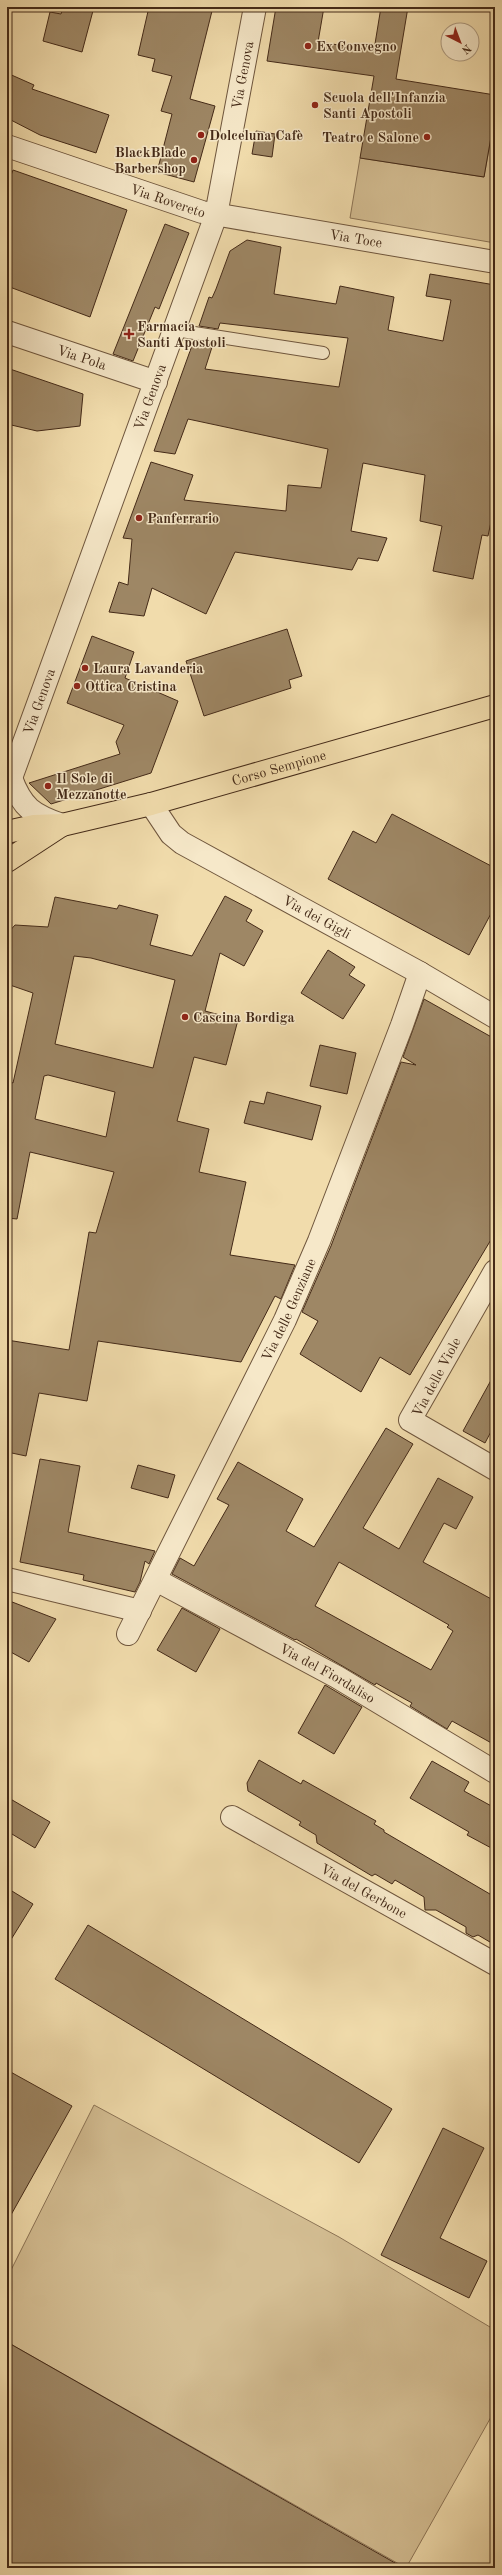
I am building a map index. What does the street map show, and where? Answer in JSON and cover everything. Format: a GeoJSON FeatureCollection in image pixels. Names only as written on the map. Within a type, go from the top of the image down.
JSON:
{"type":"FeatureCollection","features":[{"type":"Feature","properties":{"kind":"main road","name":"Corso Sempione"},"geometry":{"type":"LineString","coordinates":[[7,832],[34,826],[62,825],[151,804],[495,706]]}},
{"type":"Feature","properties":{"kind":"main road","name":"Corso Sempione"},"geometry":{"type":"LineString","coordinates":[[7,861],[62,825]]}},
{"type":"Feature","properties":{"kind":"street","name":"Via Genova"},"geometry":{"type":"LineString","coordinates":[[62,825],[29,811],[9,781],[216,215],[255,7]]}},
{"type":"Feature","properties":{"kind":"street","name":"Via Rovereto"},"geometry":{"type":"LineString","coordinates":[[7,146],[202,212],[216,215]]}},
{"type":"Feature","properties":{"kind":"street","name":"Via Toce"},"geometry":{"type":"LineString","coordinates":[[216,215],[495,262]]}},
{"type":"Feature","properties":{"kind":"street","name":"Via Pola"},"geometry":{"type":"LineString","coordinates":[[7,332],[156,382]]}},
{"type":"Feature","properties":{"kind":"street","name":"Via dei Gigli"},"geometry":{"type":"LineString","coordinates":[[151,804],[172,834],[182,843],[420,972],[495,1016]]}},
{"type":"Feature","properties":{"kind":"street","name":"Via delle Genziane"},"geometry":{"type":"LineString","coordinates":[[128,1634],[285,1320],[319,1241],[400,1033],[420,972]]}},
{"type":"Feature","properties":{"kind":"street","name":"Via delle Viole"},"geometry":{"type":"LineString","coordinates":[[495,1271],[410,1420],[495,1469]]}},
{"type":"Feature","properties":{"kind":"street"},"geometry":{"type":"LineString","coordinates":[[7,1579],[140,1611]]}},
{"type":"Feature","properties":{"kind":"street","name":"Via del Fiordaliso"},"geometry":{"type":"LineString","coordinates":[[156,1580],[337,1677],[495,1772]]}},
{"type":"Feature","properties":{"kind":"street","name":"Via del Gerbone"},"geometry":{"type":"LineString","coordinates":[[232,1817],[495,1964]]}},
{"type":"Feature","properties":{"kind":"lane"},"geometry":{"type":"LineString","coordinates":[[175,330],[323,353]]}},
{"type":"Feature","properties":{"kind":"shaded area"},"geometry":{"type":"Polygon","coordinates":[[[495,116],[495,243],[350,218],[360,158],[484,177],[495,116]]]}},
{"type":"Feature","properties":{"kind":"shaded area"},"geometry":{"type":"Polygon","coordinates":[[[94,2105],[339,2237],[495,2330],[495,2410],[406,2568],[7,2342],[7,2278],[94,2105]]]}},
{"type":"Feature","properties":{"kind":"building"},"geometry":{"type":"Polygon","coordinates":[[[63,7],[94,7],[82,52],[43,41],[50,12],[61,14],[63,7]]]}},
{"type":"Feature","properties":{"kind":"building"},"geometry":{"type":"Polygon","coordinates":[[[149,7],[213,7],[190,99],[215,106],[194,182],[157,172],[172,114],[161,111],[172,76],[152,71],[155,59],[138,55],[149,7]]]}},
{"type":"Feature","properties":{"kind":"building","name":"Teatro e Salone"},"geometry":{"type":"Polygon","coordinates":[[[276,7],[324,7],[318,42],[374,50],[381,7],[408,7],[396,79],[495,95],[495,114],[484,177],[360,158],[374,76],[267,61],[276,7]]]}},
{"type":"Feature","properties":{"kind":"building"},"geometry":{"type":"Polygon","coordinates":[[[7,73],[34,85],[32,89],[109,115],[96,153],[40,135],[7,118],[7,73]]]}},
{"type":"Feature","properties":{"kind":"building"},"geometry":{"type":"Polygon","coordinates":[[[256,131],[275,134],[272,157],[252,154],[256,131]]]}},
{"type":"Feature","properties":{"kind":"building"},"geometry":{"type":"Polygon","coordinates":[[[13,170],[127,210],[90,317],[7,286],[7,186],[13,170]]]}},
{"type":"Feature","properties":{"kind":"building"},"geometry":{"type":"Polygon","coordinates":[[[165,224],[189,233],[159,309],[155,307],[133,361],[113,354],[165,224]]]}},
{"type":"Feature","properties":{"kind":"building"},"geometry":{"type":"Polygon","coordinates":[[[247,240],[281,247],[274,294],[336,304],[340,286],[394,297],[388,330],[443,341],[451,300],[426,296],[430,274],[495,285],[495,503],[488,536],[482,535],[473,579],[433,571],[442,526],[420,521],[425,475],[363,463],[351,531],[387,538],[378,561],[358,558],[352,570],[235,552],[206,614],[152,588],[144,616],[109,612],[119,582],[128,585],[132,539],[123,538],[151,462],[193,475],[184,500],[286,511],[288,485],[321,488],[328,449],[188,419],[175,454],[154,451],[194,340],[213,344],[205,369],[339,387],[348,338],[220,323],[218,329],[199,326],[209,297],[212,298],[230,251],[247,240]]]}},
{"type":"Feature","properties":{"kind":"building"},"geometry":{"type":"Polygon","coordinates":[[[7,368],[83,394],[80,426],[37,431],[7,424],[7,368]]]}},
{"type":"Feature","properties":{"kind":"building"},"geometry":{"type":"Polygon","coordinates":[[[287,629],[302,676],[289,680],[291,688],[204,716],[186,661],[287,629]]]}},
{"type":"Feature","properties":{"kind":"building"},"geometry":{"type":"Polygon","coordinates":[[[92,636],[134,652],[125,678],[178,701],[151,773],[51,804],[29,783],[120,754],[116,742],[124,725],[67,703],[92,636]]]}},
{"type":"Feature","properties":{"kind":"building"},"geometry":{"type":"Polygon","coordinates":[[[392,814],[495,868],[495,906],[469,955],[328,879],[353,831],[376,843],[392,814]]]}},
{"type":"Feature","properties":{"kind":"building"},"geometry":{"type":"Polygon","coordinates":[[[225,896],[252,910],[246,921],[263,931],[244,966],[220,953],[205,1011],[238,1020],[226,1065],[194,1057],[177,1121],[209,1129],[199,1172],[246,1182],[230,1255],[295,1265],[281,1299],[275,1296],[241,1362],[98,1341],[87,1401],[39,1393],[26,1456],[7,1452],[7,1340],[69,1350],[89,1232],[96,1233],[114,1172],[30,1152],[17,1219],[7,1218],[7,1081],[13,1083],[33,993],[7,984],[7,934],[15,925],[48,927],[55,897],[117,909],[119,905],[158,915],[150,945],[192,956],[225,896]],[[74,956],[55,1044],[153,1068],[175,980],[91,958],[74,956]],[[48,1075],[44,1076],[35,1119],[106,1137],[115,1092],[48,1075]]]}},
{"type":"Feature","properties":{"kind":"building"},"geometry":{"type":"Polygon","coordinates":[[[328,950],[355,967],[349,975],[365,985],[343,1019],[301,993],[328,950]]]}},
{"type":"Feature","properties":{"kind":"building"},"geometry":{"type":"Polygon","coordinates":[[[424,999],[495,1039],[495,1233],[410,1375],[380,1357],[361,1392],[300,1354],[318,1321],[302,1312],[331,1246],[401,1062],[416,1065],[403,1057],[424,999]]]}},
{"type":"Feature","properties":{"kind":"building"},"geometry":{"type":"Polygon","coordinates":[[[320,1045],[356,1053],[347,1094],[310,1086],[320,1045]]]}},
{"type":"Feature","properties":{"kind":"building"},"geometry":{"type":"Polygon","coordinates":[[[267,1092],[321,1106],[312,1140],[244,1123],[250,1101],[264,1104],[267,1092]]]}},
{"type":"Feature","properties":{"kind":"building"},"geometry":{"type":"Polygon","coordinates":[[[495,1373],[495,1424],[485,1443],[463,1431],[495,1373]]]}},
{"type":"Feature","properties":{"kind":"building"},"geometry":{"type":"Polygon","coordinates":[[[386,1428],[413,1444],[363,1528],[399,1549],[438,1478],[473,1497],[456,1529],[444,1523],[423,1562],[495,1601],[495,1745],[452,1721],[447,1729],[410,1706],[412,1703],[376,1683],[375,1685],[296,1639],[295,1640],[172,1574],[180,1558],[194,1566],[229,1505],[217,1499],[238,1462],[303,1499],[286,1531],[314,1547],[386,1428]],[[339,1562],[315,1606],[431,1670],[453,1631],[447,1627],[449,1625],[339,1562]]]}},
{"type":"Feature","properties":{"kind":"building"},"geometry":{"type":"Polygon","coordinates":[[[40,1459],[80,1466],[68,1532],[155,1551],[149,1564],[145,1561],[140,1582],[135,1592],[83,1580],[84,1575],[20,1562],[40,1459]]]}},
{"type":"Feature","properties":{"kind":"building"},"geometry":{"type":"Polygon","coordinates":[[[138,1465],[175,1475],[168,1498],[131,1488],[138,1465]]]}},
{"type":"Feature","properties":{"kind":"building"},"geometry":{"type":"Polygon","coordinates":[[[7,1600],[56,1619],[29,1662],[7,1650],[7,1600]]]}},
{"type":"Feature","properties":{"kind":"building"},"geometry":{"type":"Polygon","coordinates":[[[182,1608],[220,1629],[196,1672],[157,1650],[182,1608]]]}},
{"type":"Feature","properties":{"kind":"building"},"geometry":{"type":"Polygon","coordinates":[[[325,1685],[362,1707],[334,1754],[298,1733],[325,1685]]]}},
{"type":"Feature","properties":{"kind":"building"},"geometry":{"type":"Polygon","coordinates":[[[259,1760],[301,1784],[303,1780],[376,1821],[374,1824],[384,1830],[384,1832],[495,1897],[495,1945],[478,1935],[473,1937],[466,1933],[466,1927],[436,1910],[425,1910],[424,1897],[395,1880],[392,1884],[375,1874],[372,1876],[317,1843],[316,1835],[299,1825],[301,1822],[248,1791],[247,1783],[259,1760]]]}},
{"type":"Feature","properties":{"kind":"building"},"geometry":{"type":"Polygon","coordinates":[[[432,1761],[469,1782],[464,1791],[495,1808],[495,1850],[467,1835],[469,1832],[410,1798],[432,1761]]]}},
{"type":"Feature","properties":{"kind":"building"},"geometry":{"type":"Polygon","coordinates":[[[7,1797],[50,1822],[35,1848],[7,1831],[7,1797]]]}},
{"type":"Feature","properties":{"kind":"building"},"geometry":{"type":"Polygon","coordinates":[[[7,1888],[33,1904],[7,1946],[7,1888]]]}},
{"type":"Feature","properties":{"kind":"building"},"geometry":{"type":"Polygon","coordinates":[[[88,1925],[392,2109],[359,2163],[55,1979],[88,1925]]]}},
{"type":"Feature","properties":{"kind":"building"},"geometry":{"type":"Polygon","coordinates":[[[7,2070],[72,2106],[7,2222],[7,2070]]]}},
{"type":"Feature","properties":{"kind":"building"},"geometry":{"type":"Polygon","coordinates":[[[443,2128],[484,2148],[440,2238],[487,2261],[469,2298],[381,2255],[443,2128]]]}},
{"type":"Feature","properties":{"kind":"building"},"geometry":{"type":"Polygon","coordinates":[[[7,2342],[358,2542],[404,2568],[7,2568],[7,2342]]]}},
{"type":"Feature","properties":{"kind":"place","name":"Ex Convegno"},"geometry":{"type":"Point","coordinates":[308,46]}},
{"type":"Feature","properties":{"kind":"place","name":"Scuola dell'Infanzia Santi Apostoli"},"geometry":{"type":"Point","coordinates":[315,105]}},
{"type":"Feature","properties":{"kind":"place","name":"Dolceluna Cafè"},"geometry":{"type":"Point","coordinates":[201,135]}},
{"type":"Feature","properties":{"kind":"place","name":"Teatro e Salone"},"geometry":{"type":"Point","coordinates":[427,137]}},
{"type":"Feature","properties":{"kind":"place","name":"BlackBlade Barbershop"},"geometry":{"type":"Point","coordinates":[194,160]}},
{"type":"Feature","properties":{"kind":"place","name":"Farmacia Santi Apostoli"},"geometry":{"type":"Point","coordinates":[129,334]}},
{"type":"Feature","properties":{"kind":"place","name":"Panferrario"},"geometry":{"type":"Point","coordinates":[139,518]}},
{"type":"Feature","properties":{"kind":"place","name":"Laura Lavanderia"},"geometry":{"type":"Point","coordinates":[85,668]}},
{"type":"Feature","properties":{"kind":"place","name":"Ottica Cristina"},"geometry":{"type":"Point","coordinates":[77,686]}},
{"type":"Feature","properties":{"kind":"place","name":"Il Sole di Mezzanotte"},"geometry":{"type":"Point","coordinates":[48,786]}},
{"type":"Feature","properties":{"kind":"place","name":"Cascina Bordiga"},"geometry":{"type":"Point","coordinates":[185,1017]}}]}
